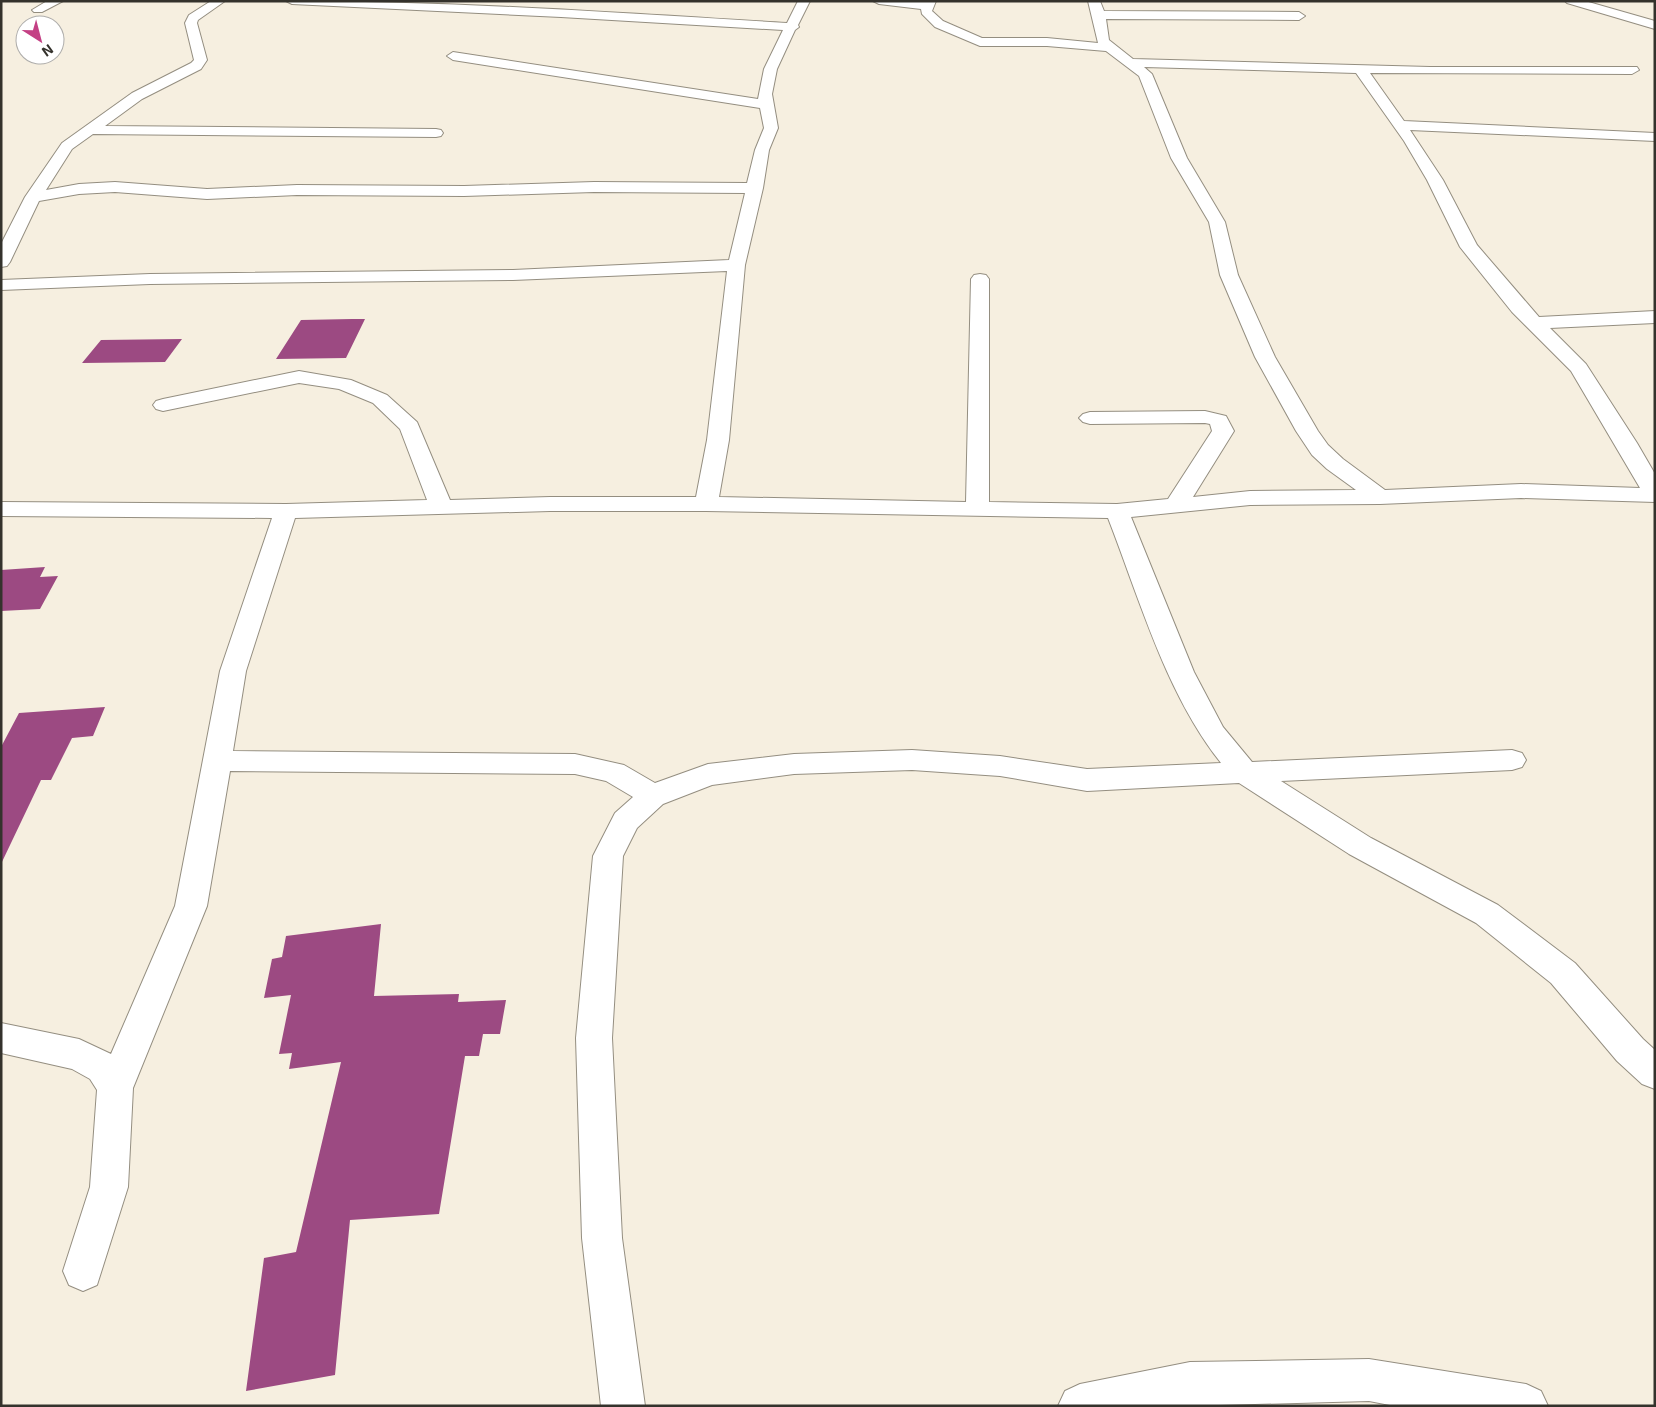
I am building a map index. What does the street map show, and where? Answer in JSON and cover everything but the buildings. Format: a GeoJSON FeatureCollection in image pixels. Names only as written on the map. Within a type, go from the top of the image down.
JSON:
{"type":"FeatureCollection","features":[{"type":"Feature","properties":{"kind":"street"},"geometry":{"type":"LineString","coordinates":[[38,10],[57,1]]}},
{"type":"Feature","properties":{"kind":"street"},"geometry":{"type":"LineString","coordinates":[[1,262],[16,216],[33,197],[67,146],[137,96],[196,66],[200,60],[191,23],[193,18],[219,1]]}},
{"type":"Feature","properties":{"kind":"street"},"geometry":{"type":"LineString","coordinates":[[292,1],[561,13],[792,27]]}},
{"type":"Feature","properties":{"kind":"street"},"geometry":{"type":"LineString","coordinates":[[706,504],[718,440],[736,265],[755,188],[762,150],[769,136],[771,122],[764,96],[778,51],[804,1]]}},
{"type":"Feature","properties":{"kind":"street"},"geometry":{"type":"LineString","coordinates":[[879,1],[928,3],[926,12],[939,24],[980,42],[1047,42],[1109,48]]}},
{"type":"Feature","properties":{"kind":"street"},"geometry":{"type":"LineString","coordinates":[[1094,1],[1099,15],[1103,41],[1109,48],[1144,74],[1179,158],[1217,222],[1229,276],[1264,357],[1320,450],[1335,464],[1380,497]]}},
{"type":"Feature","properties":{"kind":"street"},"geometry":{"type":"LineString","coordinates":[[1571,1],[1655,25]]}},
{"type":"Feature","properties":{"kind":"street"},"geometry":{"type":"LineString","coordinates":[[1099,15],[1299,16]]}},
{"type":"Feature","properties":{"kind":"street"},"geometry":{"type":"LineString","coordinates":[[453,56],[767,105]]}},
{"type":"Feature","properties":{"kind":"street"},"geometry":{"type":"LineString","coordinates":[[1131,63],[1430,72],[1632,70]]}},
{"type":"Feature","properties":{"kind":"street"},"geometry":{"type":"LineString","coordinates":[[1360,69],[1400,125],[1435,180],[1469,247],[1519,308],[1579,368],[1626,443],[1655,494]]}},
{"type":"Feature","properties":{"kind":"street"},"geometry":{"type":"LineString","coordinates":[[1400,125],[1655,137]]}},
{"type":"Feature","properties":{"kind":"street"},"geometry":{"type":"LineString","coordinates":[[90,130],[436,132]]}},
{"type":"Feature","properties":{"kind":"street"},"geometry":{"type":"LineString","coordinates":[[33,197],[78,189],[115,186],[222,194],[297,190],[464,191],[584,187],[755,188]]}},
{"type":"Feature","properties":{"kind":"street"},"geometry":{"type":"LineString","coordinates":[[1,285],[150,279],[513,275],[736,265]]}},
{"type":"Feature","properties":{"kind":"street"},"geometry":{"type":"LineString","coordinates":[[977,509],[980,279]]}},
{"type":"Feature","properties":{"kind":"street"},"geometry":{"type":"LineString","coordinates":[[1536,323],[1655,317]]}},
{"type":"Feature","properties":{"kind":"street"},"geometry":{"type":"LineString","coordinates":[[163,405],[299,377],[344,384],[380,398],[410,426],[441,507]]}},
{"type":"Feature","properties":{"kind":"street"},"geometry":{"type":"LineString","coordinates":[[1090,418],[1205,417],[1219,420],[1223,431],[1176,505]]}},
{"type":"Feature","properties":{"kind":"street"},"geometry":{"type":"LineString","coordinates":[[1,509],[286,511],[550,504],[706,504],[1117,511],[1250,498],[1380,497],[1521,491],[1655,494]]}},
{"type":"Feature","properties":{"kind":"street"},"geometry":{"type":"LineString","coordinates":[[83,1271],[109,1187],[116,1088],[191,906],[233,671],[286,511]]}},
{"type":"Feature","properties":{"kind":"street"},"geometry":{"type":"LineString","coordinates":[[1117,511],[1181,672],[1212,732],[1245,773],[1360,846],[1487,914],[1563,973],[1630,1050],[1655,1073]]}},
{"type":"Feature","properties":{"kind":"street"},"geometry":{"type":"LineString","coordinates":[[623,1406],[602,1238],[594,1038],[608,856],[626,821],[653,796],[708,775],[794,764],[912,760],[1000,766],[1087,780],[1512,760]]}},
{"type":"Feature","properties":{"kind":"street"},"geometry":{"type":"LineString","coordinates":[[218,761],[575,764],[614,772],[653,796]]}},
{"type":"Feature","properties":{"kind":"street"},"geometry":{"type":"LineString","coordinates":[[1,1038],[79,1055],[102,1068],[116,1088]]}},
{"type":"Feature","properties":{"kind":"street"},"geometry":{"type":"LineString","coordinates":[[1080,1406],[1190,1383],[1369,1380],[1526,1406]]}}]}
